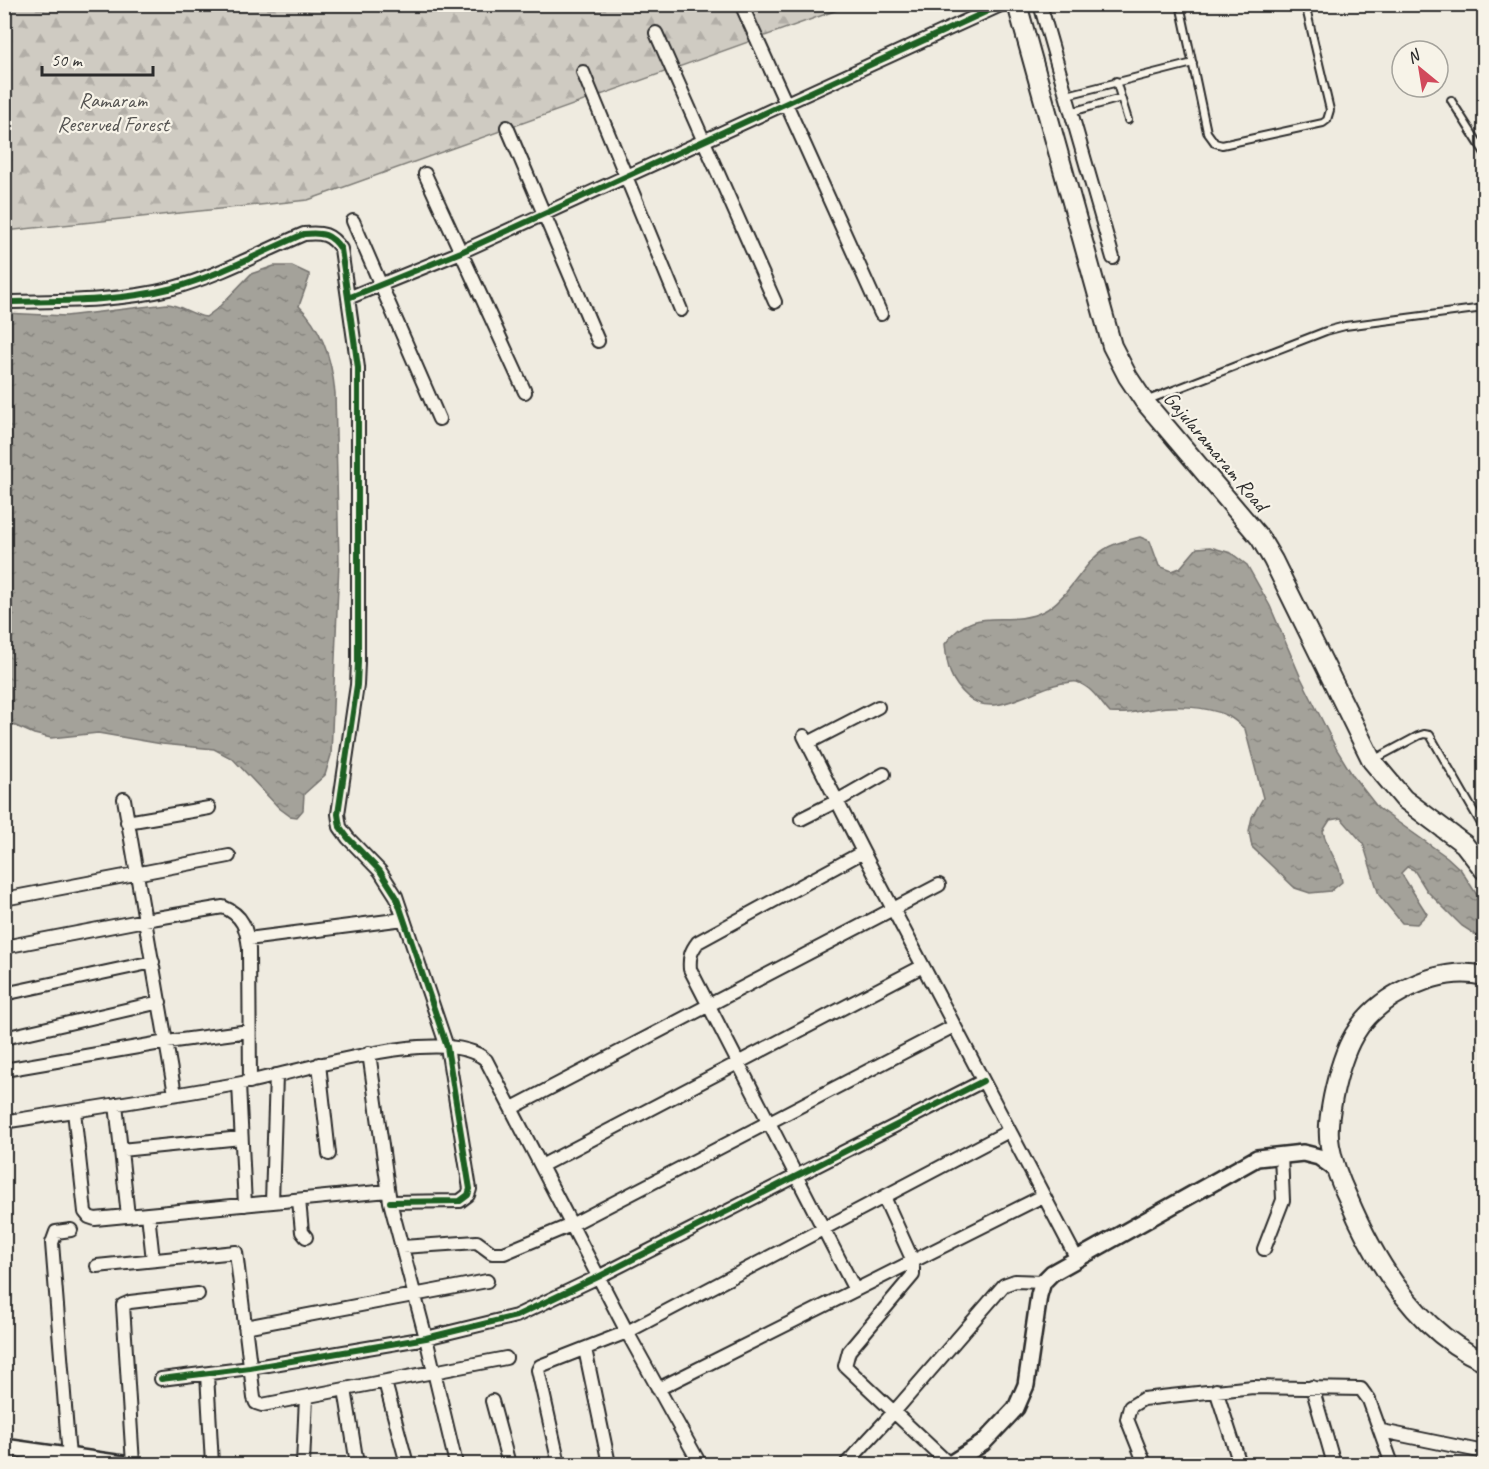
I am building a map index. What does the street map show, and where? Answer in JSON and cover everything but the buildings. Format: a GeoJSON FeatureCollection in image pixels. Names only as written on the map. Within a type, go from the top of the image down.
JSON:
{"type":"FeatureCollection","features":[{"type":"Feature","properties":{"kind":"main road","name":"Gajularamaram Road"},"geometry":{"type":"LineString","coordinates":[[1017,4],[1113,346],[1128,377],[1144,401],[1260,538],[1372,761],[1404,799],[1464,844],[1485,870]]}},
{"type":"Feature","properties":{"kind":"main road"},"geometry":{"type":"LineString","coordinates":[[1485,976],[1467,972],[1441,975],[1417,983],[1385,999],[1365,1018],[1348,1042],[1337,1080],[1331,1108],[1329,1145],[1336,1169],[1360,1227],[1403,1295],[1428,1324],[1472,1356],[1485,1361]]}},
{"type":"Feature","properties":{"kind":"street"},"geometry":{"type":"LineString","coordinates":[[741,4],[881,314]]}},
{"type":"Feature","properties":{"kind":"street"},"geometry":{"type":"LineString","coordinates":[[348,298],[461,252],[1003,4]]}},
{"type":"Feature","properties":{"kind":"street"},"geometry":{"type":"LineString","coordinates":[[1040,4],[1113,258]]}},
{"type":"Feature","properties":{"kind":"street"},"geometry":{"type":"LineString","coordinates":[[656,33],[775,302]]}},
{"type":"Feature","properties":{"kind":"street"},"geometry":{"type":"LineString","coordinates":[[583,72],[681,310]]}},
{"type":"Feature","properties":{"kind":"street"},"geometry":{"type":"LineString","coordinates":[[1046,108],[1068,103]]}},
{"type":"Feature","properties":{"kind":"street"},"geometry":{"type":"LineString","coordinates":[[507,127],[598,341]]}},
{"type":"Feature","properties":{"kind":"street"},"geometry":{"type":"LineString","coordinates":[[425,174],[525,392]]}},
{"type":"Feature","properties":{"kind":"street"},"geometry":{"type":"LineString","coordinates":[[352,221],[439,419]]}},
{"type":"Feature","properties":{"kind":"street"},"geometry":{"type":"LineString","coordinates":[[4,302],[85,300],[172,288],[200,280],[304,234],[319,232],[333,237],[341,249],[358,368],[358,662],[357,685],[338,814],[340,827],[387,880],[396,896],[447,1047],[470,1189],[468,1195],[460,1201],[389,1197],[299,1200],[95,1219],[89,1217],[85,1212],[74,1111]]}},
{"type":"Feature","properties":{"kind":"street"},"geometry":{"type":"LineString","coordinates":[[878,706],[806,740],[1077,1259]]}},
{"type":"Feature","properties":{"kind":"street"},"geometry":{"type":"LineString","coordinates":[[801,819],[885,774]]}},
{"type":"Feature","properties":{"kind":"street"},"geometry":{"type":"LineString","coordinates":[[124,799],[175,1094]]}},
{"type":"Feature","properties":{"kind":"street"},"geometry":{"type":"LineString","coordinates":[[127,822],[209,808]]}},
{"type":"Feature","properties":{"kind":"street"},"geometry":{"type":"LineString","coordinates":[[855,1290],[690,969],[691,950],[698,942],[863,852]]}},
{"type":"Feature","properties":{"kind":"street"},"geometry":{"type":"LineString","coordinates":[[4,899],[229,856]]}},
{"type":"Feature","properties":{"kind":"street"},"geometry":{"type":"LineString","coordinates":[[512,1108],[939,885]]}},
{"type":"Feature","properties":{"kind":"street"},"geometry":{"type":"LineString","coordinates":[[4,947],[223,907],[236,912],[248,931],[249,1031],[241,1138],[245,1205]]}},
{"type":"Feature","properties":{"kind":"street"},"geometry":{"type":"LineString","coordinates":[[248,939],[404,919]]}},
{"type":"Feature","properties":{"kind":"street"},"geometry":{"type":"LineString","coordinates":[[4,994],[153,962]]}},
{"type":"Feature","properties":{"kind":"street"},"geometry":{"type":"LineString","coordinates":[[541,1166],[923,966]]}},
{"type":"Feature","properties":{"kind":"street"},"geometry":{"type":"LineString","coordinates":[[4,1038],[160,1002]]}},
{"type":"Feature","properties":{"kind":"street"},"geometry":{"type":"LineString","coordinates":[[402,1247],[477,1242],[492,1253],[504,1253],[572,1224],[954,1026]]}},
{"type":"Feature","properties":{"kind":"street"},"geometry":{"type":"LineString","coordinates":[[4,1070],[167,1042],[249,1031]]}},
{"type":"Feature","properties":{"kind":"street"},"geometry":{"type":"LineString","coordinates":[[4,1122],[244,1083],[369,1053],[447,1047],[475,1052],[486,1060],[627,1332],[700,1464]]}},
{"type":"Feature","properties":{"kind":"street"},"geometry":{"type":"LineString","coordinates":[[369,1053],[389,1197],[456,1464]]}},
{"type":"Feature","properties":{"kind":"street"},"geometry":{"type":"LineString","coordinates":[[319,1065],[329,1154]]}},
{"type":"Feature","properties":{"kind":"street"},"geometry":{"type":"LineString","coordinates":[[272,1202],[276,1075]]}},
{"type":"Feature","properties":{"kind":"street"},"geometry":{"type":"LineString","coordinates":[[161,1379],[250,1368],[426,1338],[516,1316],[598,1277],[983,1081]]}},
{"type":"Feature","properties":{"kind":"street"},"geometry":{"type":"LineString","coordinates":[[116,1104],[128,1216]]}},
{"type":"Feature","properties":{"kind":"street"},"geometry":{"type":"LineString","coordinates":[[559,1464],[538,1370],[540,1366],[627,1332],[1009,1131]]}},
{"type":"Feature","properties":{"kind":"street"},"geometry":{"type":"LineString","coordinates":[[121,1150],[241,1138]]}},
{"type":"Feature","properties":{"kind":"street"},"geometry":{"type":"LineString","coordinates":[[884,1197],[913,1261],[914,1275],[849,1351],[845,1366],[949,1464],[983,1443],[1016,1408],[1026,1385],[1035,1312],[1043,1282],[1052,1273],[1257,1158],[1303,1153],[1319,1157],[1336,1169]]}},
{"type":"Feature","properties":{"kind":"street"},"geometry":{"type":"LineString","coordinates":[[1264,1249],[1283,1200],[1281,1155]]}},
{"type":"Feature","properties":{"kind":"street"},"geometry":{"type":"LineString","coordinates":[[658,1389],[1043,1196]]}},
{"type":"Feature","properties":{"kind":"street"},"geometry":{"type":"LineString","coordinates":[[299,1200],[302,1232],[306,1237]]}},
{"type":"Feature","properties":{"kind":"street"},"geometry":{"type":"LineString","coordinates":[[148,1214],[153,1260]]}},
{"type":"Feature","properties":{"kind":"street"},"geometry":{"type":"LineString","coordinates":[[71,1230],[56,1232],[52,1242],[76,1460]]}},
{"type":"Feature","properties":{"kind":"street"},"geometry":{"type":"LineString","coordinates":[[97,1266],[236,1252],[250,1368],[256,1403],[262,1405],[506,1358]]}},
{"type":"Feature","properties":{"kind":"street"},"geometry":{"type":"LineString","coordinates":[[245,1328],[487,1281]]}},
{"type":"Feature","properties":{"kind":"street"},"geometry":{"type":"LineString","coordinates":[[846,1464],[1004,1285],[1015,1281],[1043,1282]]}},
{"type":"Feature","properties":{"kind":"street"},"geometry":{"type":"LineString","coordinates":[[134,1464],[123,1305],[130,1302],[198,1294]]}},
{"type":"Feature","properties":{"kind":"street"},"geometry":{"type":"LineString","coordinates":[[585,1349],[609,1464]]}},
{"type":"Feature","properties":{"kind":"street"},"geometry":{"type":"LineString","coordinates":[[207,1374],[212,1464]]}},
{"type":"Feature","properties":{"kind":"street"},"geometry":{"type":"LineString","coordinates":[[385,1382],[407,1464]]}},
{"type":"Feature","properties":{"kind":"street"},"geometry":{"type":"LineString","coordinates":[[1145,1464],[1127,1419],[1130,1407],[1143,1399],[1253,1387],[1361,1389],[1370,1400],[1392,1464]]}},
{"type":"Feature","properties":{"kind":"street"},"geometry":{"type":"LineString","coordinates":[[1312,1387],[1334,1464]]}},
{"type":"Feature","properties":{"kind":"street"},"geometry":{"type":"LineString","coordinates":[[345,1389],[357,1464]]}},
{"type":"Feature","properties":{"kind":"street"},"geometry":{"type":"LineString","coordinates":[[1216,1390],[1240,1464]]}},
{"type":"Feature","properties":{"kind":"street"},"geometry":{"type":"LineString","coordinates":[[303,1464],[306,1397]]}},
{"type":"Feature","properties":{"kind":"street"},"geometry":{"type":"LineString","coordinates":[[492,1401],[509,1464]]}},
{"type":"Feature","properties":{"kind":"street"},"geometry":{"type":"LineString","coordinates":[[1382,1431],[1485,1452]]}},
{"type":"Feature","properties":{"kind":"street"},"geometry":{"type":"LineString","coordinates":[[4,1447],[76,1460],[123,1464]]}},
{"type":"Feature","properties":{"kind":"lane"},"geometry":{"type":"LineString","coordinates":[[1179,4],[1208,132],[1215,143],[1222,145],[1328,120],[1330,110],[1305,4]]}},
{"type":"Feature","properties":{"kind":"lane"},"geometry":{"type":"LineString","coordinates":[[1068,103],[1116,81],[1193,63]]}},
{"type":"Feature","properties":{"kind":"lane"},"geometry":{"type":"LineString","coordinates":[[1116,81],[1128,120]]}},
{"type":"Feature","properties":{"kind":"lane"},"geometry":{"type":"LineString","coordinates":[[1068,103],[1121,98]]}},
{"type":"Feature","properties":{"kind":"lane"},"geometry":{"type":"LineString","coordinates":[[1451,100],[1485,152]]}},
{"type":"Feature","properties":{"kind":"lane"},"geometry":{"type":"LineString","coordinates":[[1144,401],[1326,331],[1345,326],[1485,308]]}},
{"type":"Feature","properties":{"kind":"lane"},"geometry":{"type":"LineString","coordinates":[[1372,761],[1418,736],[1430,735],[1485,829]]}},
{"type":"Feature","properties":{"kind":"green space","name":"Ramaram Reserved Forest"},"geometry":{"type":"Polygon","coordinates":[[[5,5],[851,5],[308,200],[5,231],[5,5]]]}},
{"type":"Feature","properties":{"kind":"water"},"geometry":{"type":"Polygon","coordinates":[[[274,266],[292,266],[309,274],[299,306],[314,325],[325,346],[335,393],[339,562],[331,755],[325,775],[304,794],[303,810],[297,817],[290,816],[279,808],[233,759],[214,749],[162,744],[98,733],[51,738],[34,734],[4,721],[5,313],[66,316],[167,304],[206,317],[251,274],[274,266]]]}},
{"type":"Feature","properties":{"kind":"water"},"geometry":{"type":"Polygon","coordinates":[[[1140,537],[1150,541],[1159,566],[1172,571],[1180,568],[1197,548],[1210,547],[1231,553],[1247,565],[1270,606],[1300,676],[1337,750],[1353,776],[1378,808],[1447,857],[1461,870],[1484,906],[1484,938],[1482,939],[1462,926],[1427,891],[1414,870],[1407,867],[1401,873],[1427,914],[1417,924],[1402,923],[1379,895],[1363,843],[1341,818],[1330,820],[1323,831],[1339,868],[1342,882],[1331,891],[1310,893],[1295,888],[1252,847],[1249,831],[1252,817],[1263,798],[1245,729],[1226,715],[1199,708],[1180,707],[1110,713],[1091,691],[1075,682],[1052,686],[1002,704],[990,705],[979,703],[962,691],[951,673],[945,644],[956,631],[979,620],[1017,618],[1044,611],[1061,598],[1097,555],[1118,543],[1140,537]]]}},
{"type":"Feature","properties":{"kind":"cycle path"},"geometry":{"type":"LineString","coordinates":[[348,298],[461,252],[1003,4]]}},
{"type":"Feature","properties":{"kind":"cycle path"},"geometry":{"type":"LineString","coordinates":[[4,302],[68,301],[152,293],[190,283],[304,234],[316,233],[330,237],[341,249],[358,368],[358,662],[357,685],[338,814],[340,827],[380,871],[396,896],[447,1047],[470,1189],[468,1195],[460,1201],[390,1202]]}},
{"type":"Feature","properties":{"kind":"cycle path"},"geometry":{"type":"LineString","coordinates":[[161,1379],[250,1368],[426,1338],[516,1316],[598,1277],[983,1081]]}}]}
